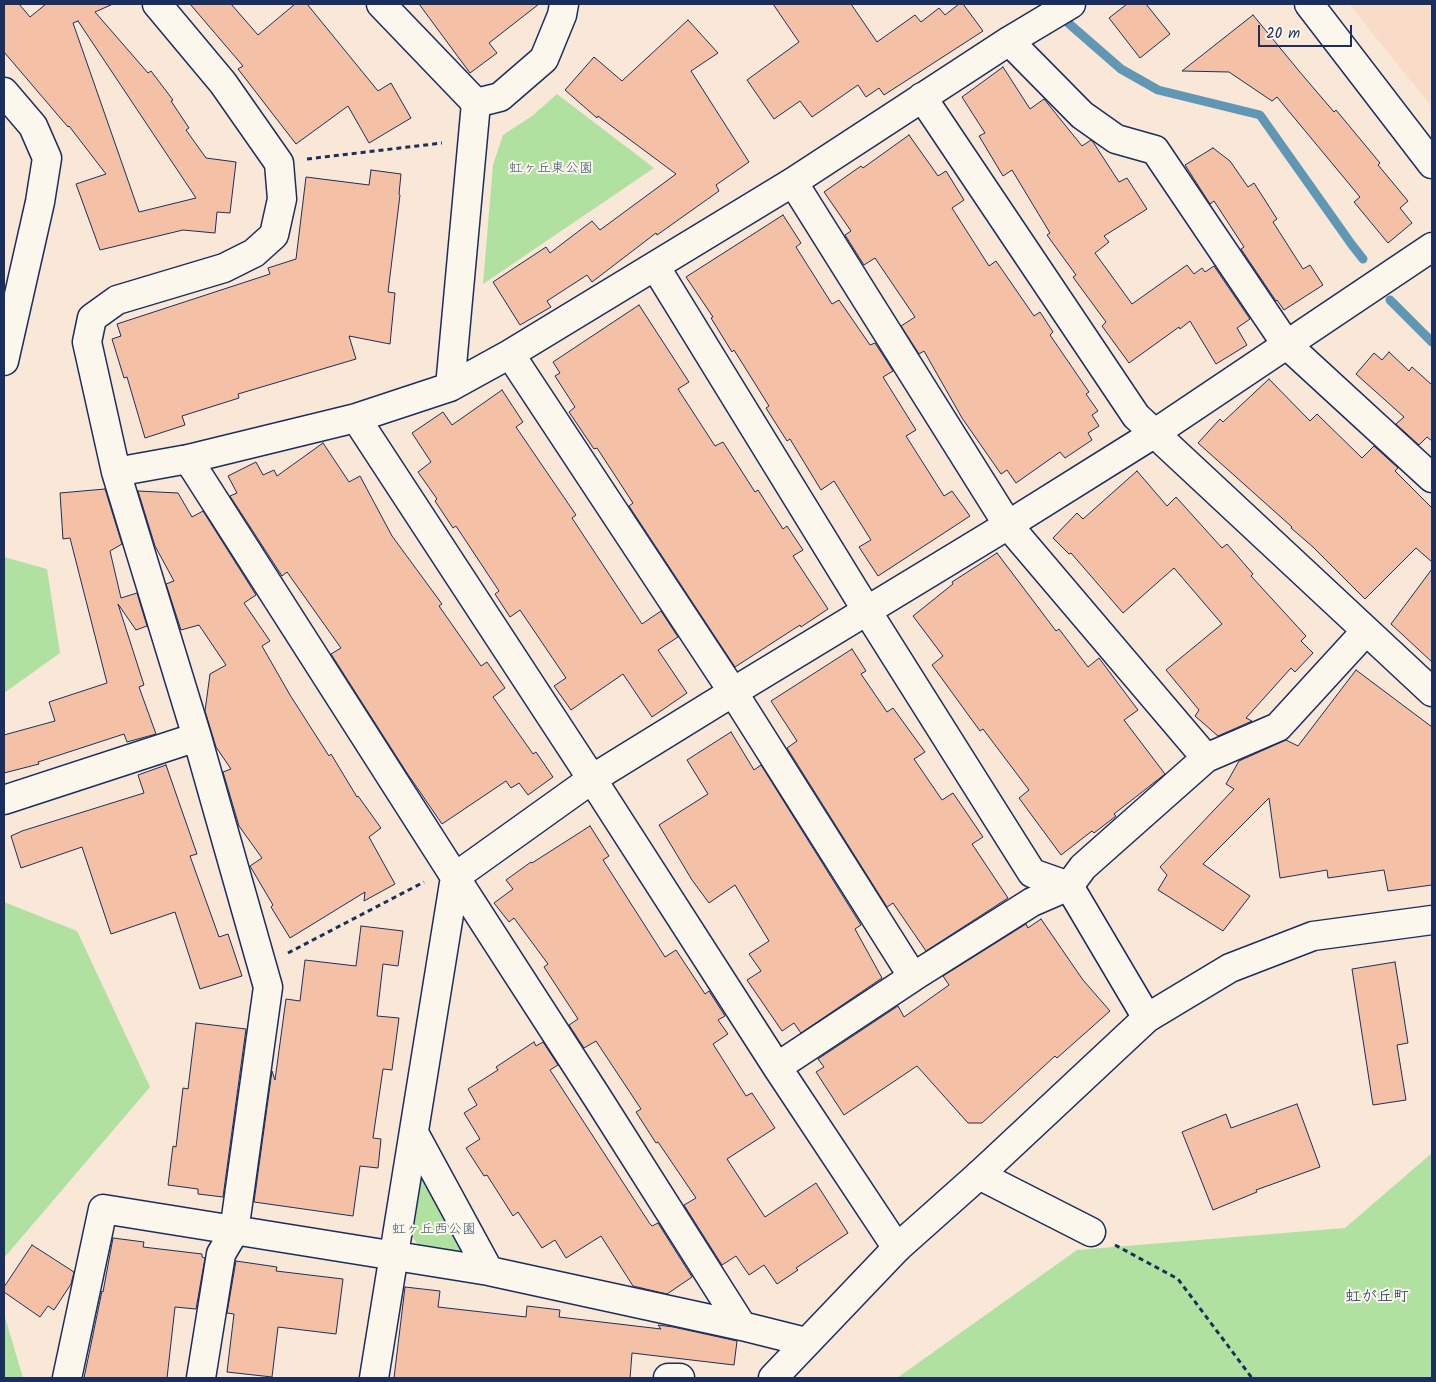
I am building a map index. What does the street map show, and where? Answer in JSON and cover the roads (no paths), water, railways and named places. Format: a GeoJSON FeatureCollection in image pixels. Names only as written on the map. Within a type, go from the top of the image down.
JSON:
{"type":"FeatureCollection","features":[{"type":"Feature","properties":{"kind":"street"},"geometry":{"type":"LineString","coordinates":[[157,4],[223,84],[279,163],[282,200],[274,235],[254,253],[224,268],[117,300],[92,318],[86,342],[116,472],[197,737],[268,987],[234,1232],[221,1254],[201,1378]]}},
{"type":"Feature","properties":{"kind":"street"},"geometry":{"type":"LineString","coordinates":[[380,4],[476,103]]}},
{"type":"Feature","properties":{"kind":"street"},"geometry":{"type":"LineString","coordinates":[[476,103],[500,97],[544,59],[562,15],[564,4]]}},
{"type":"Feature","properties":{"kind":"street"},"geometry":{"type":"LineString","coordinates":[[116,472],[188,459],[356,418],[450,387],[510,354],[792,182],[1009,41],[1071,4]]}},
{"type":"Feature","properties":{"kind":"street"},"geometry":{"type":"LineString","coordinates":[[1309,4],[1432,164]]}},
{"type":"Feature","properties":{"kind":"street"},"geometry":{"type":"LineString","coordinates":[[1009,41],[1082,115],[1116,139],[1155,150],[1286,344],[1432,478]]}},
{"type":"Feature","properties":{"kind":"street"},"geometry":{"type":"LineString","coordinates":[[4,92],[33,126],[47,158],[40,202],[4,361]]}},
{"type":"Feature","properties":{"kind":"street"},"geometry":{"type":"LineString","coordinates":[[922,97],[1136,416],[1432,692]]}},
{"type":"Feature","properties":{"kind":"street"},"geometry":{"type":"LineString","coordinates":[[450,387],[476,103]]}},
{"type":"Feature","properties":{"kind":"street"},"geometry":{"type":"LineString","coordinates":[[792,182],[1008,525],[1206,758]]}},
{"type":"Feature","properties":{"kind":"street"},"geometry":{"type":"LineString","coordinates":[[374,1378],[455,877],[592,779],[1155,433],[1432,247]]}},
{"type":"Feature","properties":{"kind":"street"},"geometry":{"type":"LineString","coordinates":[[655,266],[867,611],[1032,873],[1069,886],[1146,1018]]}},
{"type":"Feature","properties":{"kind":"street"},"geometry":{"type":"LineString","coordinates":[[510,354],[733,692],[912,977]]}},
{"type":"Feature","properties":{"kind":"street"},"geometry":{"type":"LineString","coordinates":[[356,418],[592,779],[777,1067],[897,1248]]}},
{"type":"Feature","properties":{"kind":"street"},"geometry":{"type":"LineString","coordinates":[[188,459],[597,1096],[742,1326]]}},
{"type":"Feature","properties":{"kind":"street"},"geometry":{"type":"LineString","coordinates":[[777,1067],[912,977],[1032,902],[1069,886],[1083,866],[1206,758],[1278,727],[1366,631]]}},
{"type":"Feature","properties":{"kind":"street"},"geometry":{"type":"LineString","coordinates":[[4,800],[197,737]]}},
{"type":"Feature","properties":{"kind":"street"},"geometry":{"type":"LineString","coordinates":[[773,1378],[897,1248],[979,1175],[1146,1018],[1230,968],[1313,936],[1432,920]]}},
{"type":"Feature","properties":{"kind":"street"},"geometry":{"type":"LineString","coordinates":[[414,1133],[489,1272]]}},
{"type":"Feature","properties":{"kind":"street"},"geometry":{"type":"LineString","coordinates":[[979,1175],[1091,1232]]}},
{"type":"Feature","properties":{"kind":"street"},"geometry":{"type":"LineString","coordinates":[[67,1378],[103,1210],[489,1272],[742,1326],[806,1342]]}},
{"type":"Feature","properties":{"kind":"street"},"geometry":{"type":"LineString","coordinates":[[668,1378],[680,1378]]}},
{"type":"Feature","properties":{"kind":"waterway"},"geometry":{"type":"LineString","coordinates":[[1059,15],[1121,69],[1158,90],[1260,115],[1363,259]]}},
{"type":"Feature","properties":{"kind":"waterway"},"geometry":{"type":"LineString","coordinates":[[1390,300],[1432,342]]}},
{"type":"Feature","properties":{"kind":"district","name":"虹が丘町"},"geometry":{"type":"Point","coordinates":[1377,1298]}},
{"type":"Feature","properties":{"kind":"park label","name":"虹ヶ丘東公園"},"geometry":{"type":"Point","coordinates":[551,170]}},
{"type":"Feature","properties":{"kind":"park label","name":"虹ヶ丘西公園"},"geometry":{"type":"Point","coordinates":[434,1231]}}]}
